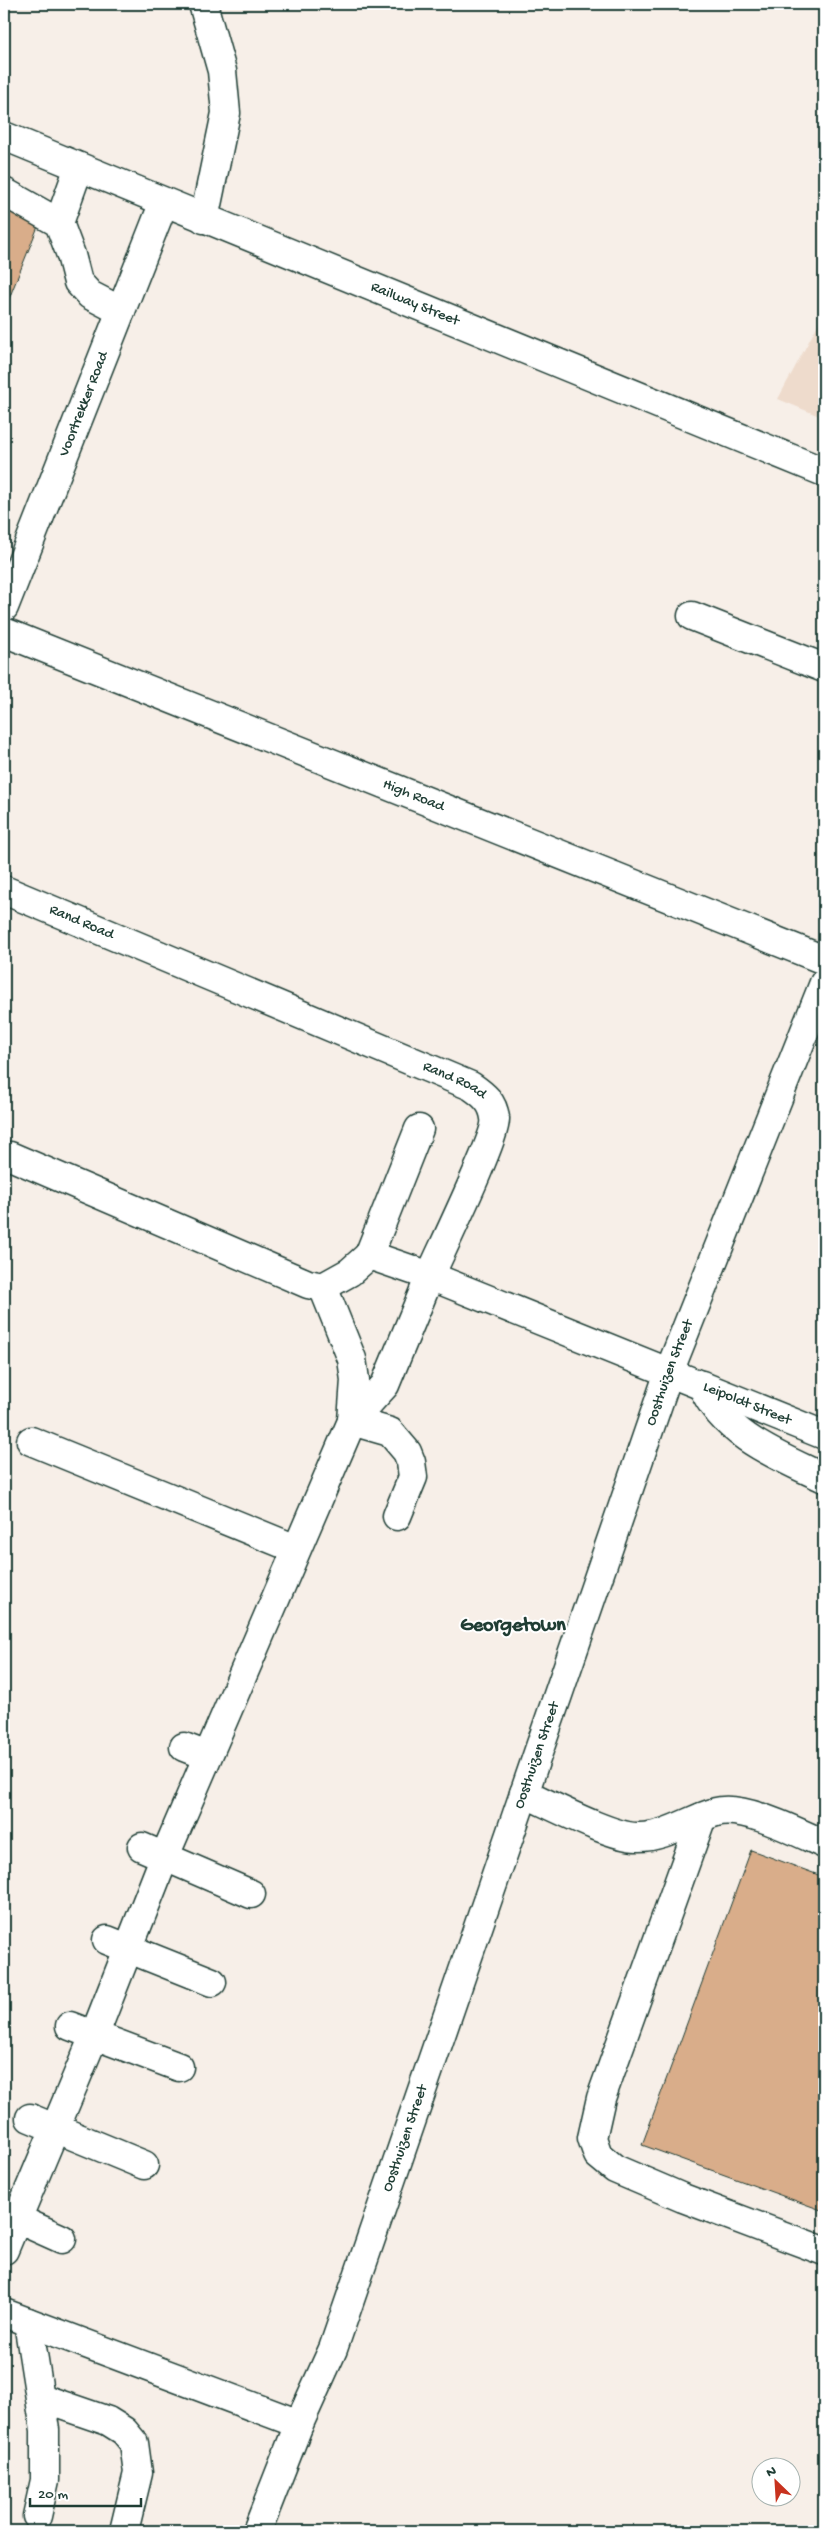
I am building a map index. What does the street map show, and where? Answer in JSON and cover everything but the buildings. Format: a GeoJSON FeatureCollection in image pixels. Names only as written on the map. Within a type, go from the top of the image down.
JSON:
{"type":"FeatureCollection","features":[{"type":"Feature","properties":{"kind":"street"},"geometry":{"type":"LineString","coordinates":[[203,4],[222,71],[226,114],[204,219]]}},
{"type":"Feature","properties":{"kind":"street","name":"Railway Street"},"geometry":{"type":"LineString","coordinates":[[4,137],[824,472]]}},
{"type":"Feature","properties":{"kind":"street"},"geometry":{"type":"LineString","coordinates":[[59,223],[79,167]]}},
{"type":"Feature","properties":{"kind":"street"},"geometry":{"type":"LineString","coordinates":[[4,192],[59,223],[71,255],[78,282],[90,295],[121,311]]}},
{"type":"Feature","properties":{"kind":"street","name":"Voortrekker Road"},"geometry":{"type":"LineString","coordinates":[[4,607],[164,202]]}},
{"type":"Feature","properties":{"kind":"street"},"geometry":{"type":"LineString","coordinates":[[692,616],[824,668]]}},
{"type":"Feature","properties":{"kind":"street","name":"High Road"},"geometry":{"type":"LineString","coordinates":[[4,632],[824,960]]}},
{"type":"Feature","properties":{"kind":"street","name":"Rand Road"},"geometry":{"type":"LineString","coordinates":[[4,890],[471,1086],[489,1099],[496,1120],[489,1144],[430,1276],[385,1385],[352,1421]]}},
{"type":"Feature","properties":{"kind":"street","name":"Oosthuizen Street"},"geometry":{"type":"LineString","coordinates":[[257,2531],[299,2424],[333,2349],[669,1372],[824,983]]}},
{"type":"Feature","properties":{"kind":"street"},"geometry":{"type":"LineString","coordinates":[[10,1156],[308,1284],[324,1287],[350,1272],[369,1255],[419,1129]]}},
{"type":"Feature","properties":{"kind":"street"},"geometry":{"type":"LineString","coordinates":[[369,1255],[430,1276],[669,1372]]}},
{"type":"Feature","properties":{"kind":"street"},"geometry":{"type":"LineString","coordinates":[[4,2250],[10,2215],[42,2123],[118,1944],[153,1853],[196,1751],[296,1549],[352,1421],[355,1380],[352,1359],[324,1287]]}},
{"type":"Feature","properties":{"kind":"street","name":"Leipoldt Street"},"geometry":{"type":"LineString","coordinates":[[669,1372],[824,1435]]}},
{"type":"Feature","properties":{"kind":"street"},"geometry":{"type":"LineString","coordinates":[[702,1385],[708,1400],[722,1418],[746,1438],[824,1478]]}},
{"type":"Feature","properties":{"kind":"street"},"geometry":{"type":"LineString","coordinates":[[352,1421],[390,1432],[407,1452],[412,1462],[413,1477],[397,1516]]}},
{"type":"Feature","properties":{"kind":"street"},"geometry":{"type":"LineString","coordinates":[[31,1441],[296,1549]]}},
{"type":"Feature","properties":{"kind":"street"},"geometry":{"type":"LineString","coordinates":[[524,1793],[621,1835],[638,1838],[664,1833],[719,1811],[752,1814],[824,1844]]}},
{"type":"Feature","properties":{"kind":"street"},"geometry":{"type":"LineString","coordinates":[[702,1817],[601,2098],[592,2138],[598,2155],[615,2169],[683,2198],[824,2250]]}},
{"type":"Feature","properties":{"kind":"street"},"geometry":{"type":"LineString","coordinates":[[153,1853],[251,1894]]}},
{"type":"Feature","properties":{"kind":"street"},"geometry":{"type":"LineString","coordinates":[[118,1944],[212,1982]]}},
{"type":"Feature","properties":{"kind":"street"},"geometry":{"type":"LineString","coordinates":[[82,2031],[179,2068]]}},
{"type":"Feature","properties":{"kind":"street"},"geometry":{"type":"LineString","coordinates":[[42,2123],[144,2165]]}},
{"type":"Feature","properties":{"kind":"street"},"geometry":{"type":"LineString","coordinates":[[10,2215],[62,2240]]}},
{"type":"Feature","properties":{"kind":"street"},"geometry":{"type":"LineString","coordinates":[[16,2317],[299,2424]]}},
{"type":"Feature","properties":{"kind":"street"},"geometry":{"type":"LineString","coordinates":[[16,2317],[41,2398],[45,2430],[45,2480],[37,2516]]}},
{"type":"Feature","properties":{"kind":"street"},"geometry":{"type":"LineString","coordinates":[[41,2398],[108,2421],[124,2431],[134,2443],[138,2472],[124,2531]]}},
{"type":"Feature","properties":{"kind":"shaded area"},"geometry":{"type":"Polygon","coordinates":[[[824,313],[824,418],[778,399],[824,313]]]}},
{"type":"Feature","properties":{"kind":"district","name":"Georgetown"},"geometry":{"type":"Point","coordinates":[513,1626]}}]}
